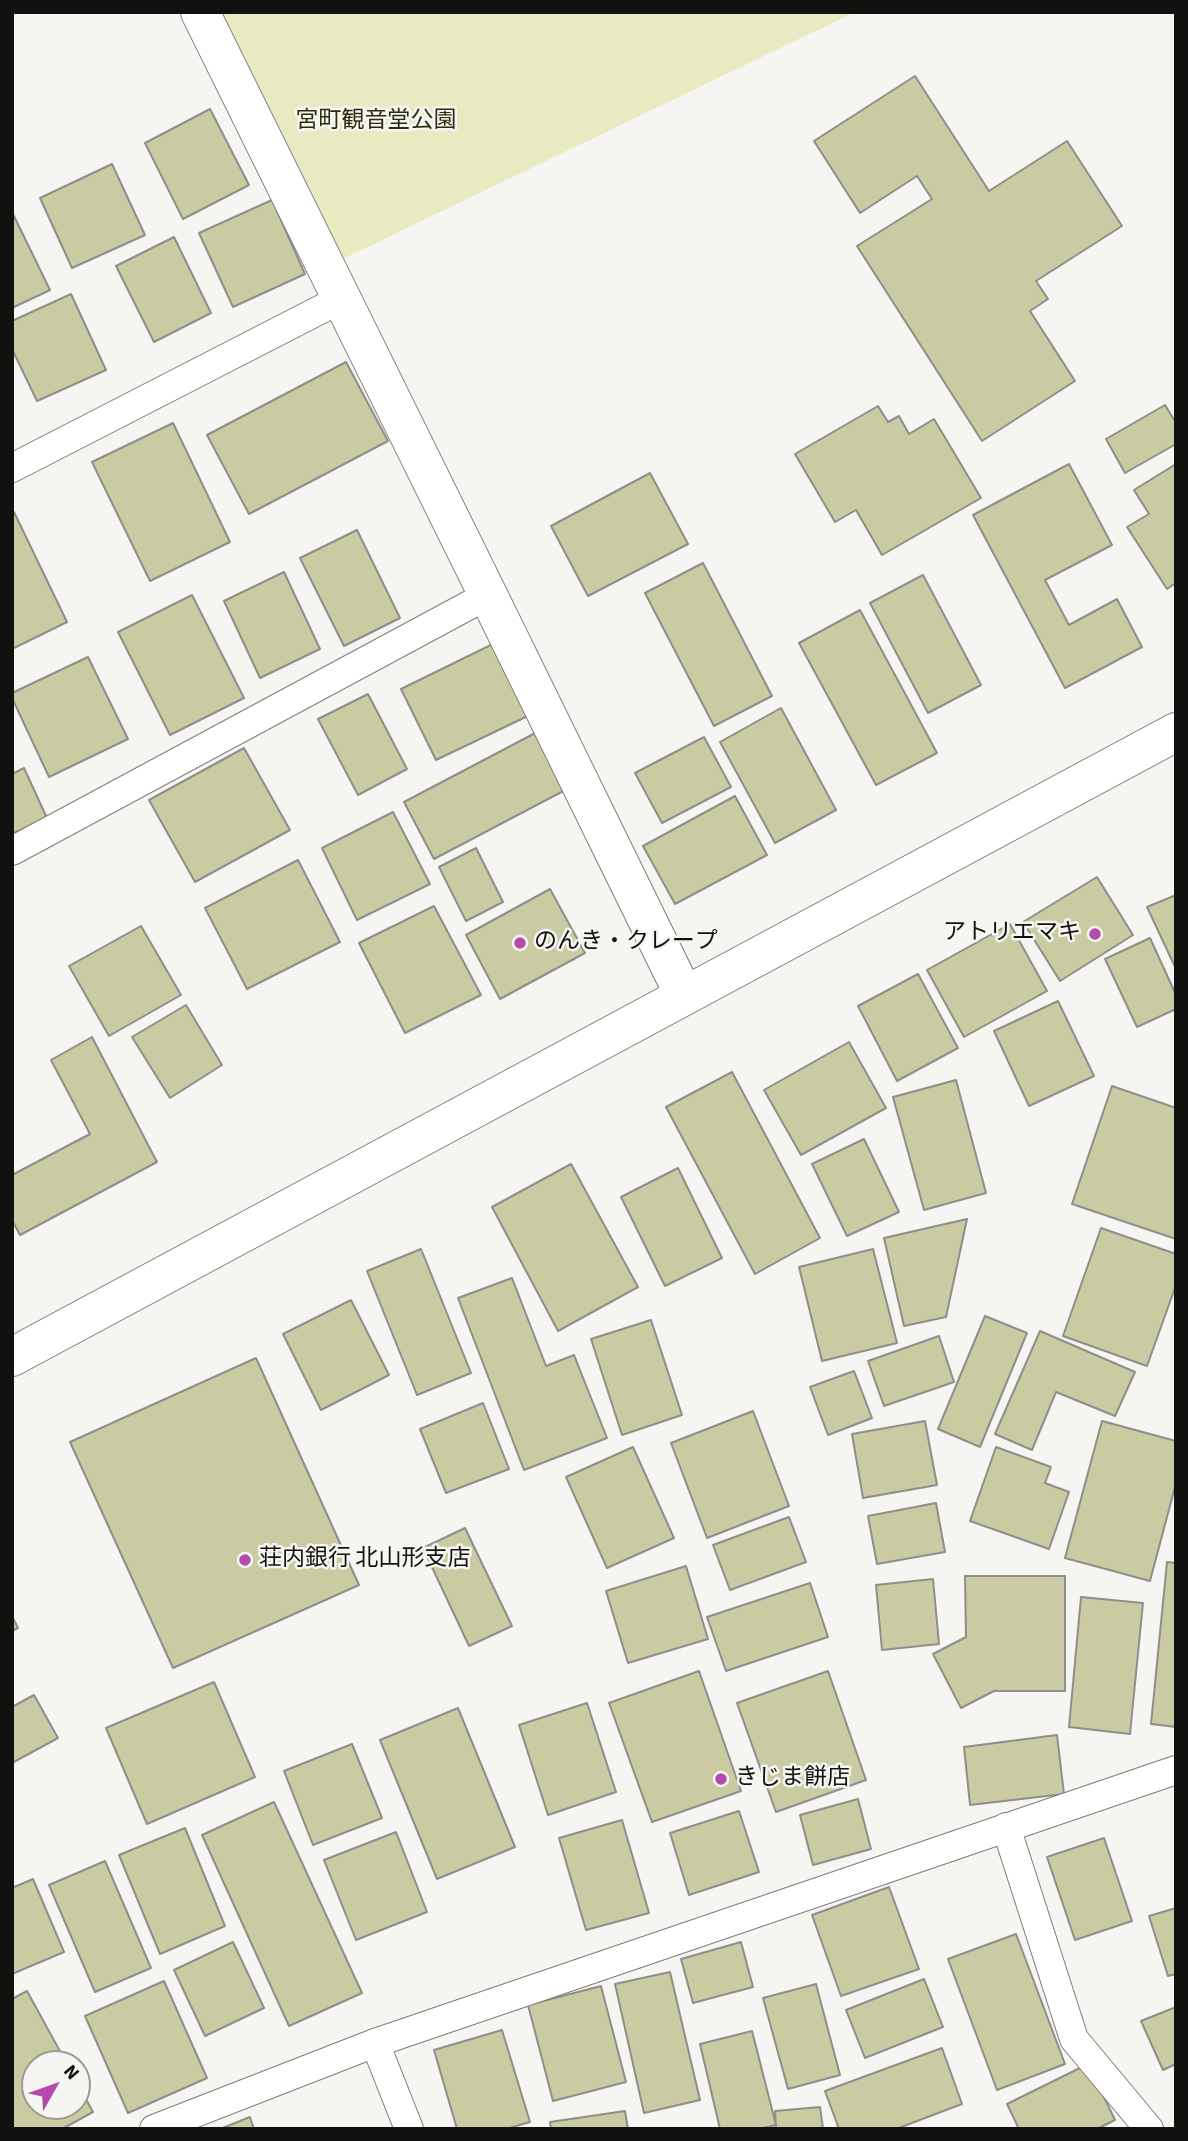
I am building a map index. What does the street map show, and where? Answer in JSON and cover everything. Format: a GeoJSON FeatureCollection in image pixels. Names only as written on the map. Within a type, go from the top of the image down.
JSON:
{"type":"FeatureCollection","features":[{"type":"Feature","properties":{"kind":"street"},"geometry":{"type":"LineString","coordinates":[[200,12],[684,995]]}},
{"type":"Feature","properties":{"kind":"street"},"geometry":{"type":"LineString","coordinates":[[12,1357],[1176,732]]}},
{"type":"Feature","properties":{"kind":"lane"},"geometry":{"type":"LineString","coordinates":[[12,468],[341,299]]}},
{"type":"Feature","properties":{"kind":"lane"},"geometry":{"type":"LineString","coordinates":[[12,851],[488,595]]}},
{"type":"Feature","properties":{"kind":"lane"},"geometry":{"type":"LineString","coordinates":[[154,2129],[375,2043],[1176,1770]]}},
{"type":"Feature","properties":{"kind":"lane"},"geometry":{"type":"LineString","coordinates":[[1006,1827],[1074,2039],[1149,2129]]}},
{"type":"Feature","properties":{"kind":"lane"},"geometry":{"type":"LineString","coordinates":[[375,2043],[409,2129]]}},
{"type":"Feature","properties":{"kind":"green space","name":"宮町観音堂公園"},"geometry":{"type":"Polygon","coordinates":[[[200,12],[855,12],[326,267],[200,12]]]}},
{"type":"Feature","properties":{"kind":"building"},"geometry":{"type":"Polygon","coordinates":[[[915,76],[989,191],[1067,141],[1122,226],[1036,281],[1048,299],[1030,311],[1075,381],[982,441],[857,246],[932,199],[917,176],[860,213],[814,141],[915,76]]]}},
{"type":"Feature","properties":{"kind":"building"},"geometry":{"type":"Polygon","coordinates":[[[210,109],[249,185],[183,219],[145,143],[210,109]]]}},
{"type":"Feature","properties":{"kind":"building"},"geometry":{"type":"Polygon","coordinates":[[[112,164],[145,235],[72,268],[40,198],[112,164]]]}},
{"type":"Feature","properties":{"kind":"building"},"geometry":{"type":"Polygon","coordinates":[[[272,200],[305,274],[233,307],[199,233],[272,200]]]}},
{"type":"Feature","properties":{"kind":"building"},"geometry":{"type":"Polygon","coordinates":[[[12,212],[50,290],[12,308],[12,212]]]}},
{"type":"Feature","properties":{"kind":"building"},"geometry":{"type":"Polygon","coordinates":[[[174,237],[211,313],[154,342],[116,266],[174,237]]]}},
{"type":"Feature","properties":{"kind":"building"},"geometry":{"type":"Polygon","coordinates":[[[71,294],[106,370],[37,401],[12,349],[12,321],[71,294]]]}},
{"type":"Feature","properties":{"kind":"building"},"geometry":{"type":"Polygon","coordinates":[[[346,362],[388,441],[249,514],[207,435],[346,362]]]}},
{"type":"Feature","properties":{"kind":"building"},"geometry":{"type":"Polygon","coordinates":[[[1165,405],[1176,423],[1176,444],[1125,473],[1106,439],[1165,405]]]}},
{"type":"Feature","properties":{"kind":"building"},"geometry":{"type":"Polygon","coordinates":[[[878,406],[888,422],[899,416],[909,434],[934,419],[981,498],[882,555],[856,510],[835,522],[795,454],[878,406]]]}},
{"type":"Feature","properties":{"kind":"building"},"geometry":{"type":"Polygon","coordinates":[[[173,423],[230,542],[150,581],[92,462],[173,423]]]}},
{"type":"Feature","properties":{"kind":"building"},"geometry":{"type":"Polygon","coordinates":[[[1069,464],[1112,545],[1045,580],[1069,625],[1117,599],[1142,647],[1065,688],[973,515],[1069,464]]]}},
{"type":"Feature","properties":{"kind":"building"},"geometry":{"type":"Polygon","coordinates":[[[1176,464],[1176,583],[1167,589],[1127,527],[1149,514],[1134,490],[1176,464]]]}},
{"type":"Feature","properties":{"kind":"building"},"geometry":{"type":"Polygon","coordinates":[[[650,473],[688,544],[588,596],[551,526],[650,473]]]}},
{"type":"Feature","properties":{"kind":"building"},"geometry":{"type":"Polygon","coordinates":[[[14,512],[67,622],[12,649],[12,513],[14,512]]]}},
{"type":"Feature","properties":{"kind":"building"},"geometry":{"type":"Polygon","coordinates":[[[357,530],[400,618],[344,646],[300,558],[357,530]]]}},
{"type":"Feature","properties":{"kind":"building"},"geometry":{"type":"Polygon","coordinates":[[[703,563],[772,696],[714,726],[645,593],[703,563]]]}},
{"type":"Feature","properties":{"kind":"building"},"geometry":{"type":"Polygon","coordinates":[[[284,572],[320,649],[260,678],[224,601],[284,572]]]}},
{"type":"Feature","properties":{"kind":"building"},"geometry":{"type":"Polygon","coordinates":[[[923,575],[981,685],[928,713],[870,603],[923,575]]]}},
{"type":"Feature","properties":{"kind":"building"},"geometry":{"type":"Polygon","coordinates":[[[192,595],[244,698],[170,735],[118,632],[192,595]]]}},
{"type":"Feature","properties":{"kind":"building"},"geometry":{"type":"Polygon","coordinates":[[[860,610],[937,753],[876,785],[799,643],[860,610]]]}},
{"type":"Feature","properties":{"kind":"building"},"geometry":{"type":"Polygon","coordinates":[[[499,641],[534,713],[436,760],[401,689],[499,641]]]}},
{"type":"Feature","properties":{"kind":"building"},"geometry":{"type":"Polygon","coordinates":[[[88,657],[128,739],[49,777],[12,693],[88,657]]]}},
{"type":"Feature","properties":{"kind":"building"},"geometry":{"type":"Polygon","coordinates":[[[368,694],[407,769],[358,795],[318,719],[368,694]]]}},
{"type":"Feature","properties":{"kind":"building"},"geometry":{"type":"Polygon","coordinates":[[[781,708],[836,810],[775,843],[720,742],[781,708]]]}},
{"type":"Feature","properties":{"kind":"building"},"geometry":{"type":"Polygon","coordinates":[[[541,730],[571,787],[434,859],[404,802],[541,730]]]}},
{"type":"Feature","properties":{"kind":"building"},"geometry":{"type":"Polygon","coordinates":[[[704,737],[731,787],[662,823],[635,773],[704,737]]]}},
{"type":"Feature","properties":{"kind":"building"},"geometry":{"type":"Polygon","coordinates":[[[244,748],[290,830],[195,882],[149,800],[244,748]]]}},
{"type":"Feature","properties":{"kind":"building"},"geometry":{"type":"Polygon","coordinates":[[[24,768],[47,818],[12,834],[12,774],[24,768]]]}},
{"type":"Feature","properties":{"kind":"building"},"geometry":{"type":"Polygon","coordinates":[[[735,796],[767,855],[675,904],[643,846],[735,796]]]}},
{"type":"Feature","properties":{"kind":"building"},"geometry":{"type":"Polygon","coordinates":[[[393,812],[430,884],[357,920],[322,848],[393,812]]]}},
{"type":"Feature","properties":{"kind":"building"},"geometry":{"type":"Polygon","coordinates":[[[476,848],[503,902],[466,921],[439,867],[476,848]]]}},
{"type":"Feature","properties":{"kind":"building"},"geometry":{"type":"Polygon","coordinates":[[[298,860],[340,942],[247,989],[205,908],[298,860]]]}},
{"type":"Feature","properties":{"kind":"building"},"geometry":{"type":"Polygon","coordinates":[[[1097,877],[1133,935],[1060,981],[1023,922],[1097,877]]]}},
{"type":"Feature","properties":{"kind":"building"},"geometry":{"type":"Polygon","coordinates":[[[550,889],[585,953],[500,999],[466,935],[550,889]]]}},
{"type":"Feature","properties":{"kind":"building"},"geometry":{"type":"Polygon","coordinates":[[[1176,895],[1176,969],[1147,907],[1176,895]]]}},
{"type":"Feature","properties":{"kind":"building"},"geometry":{"type":"Polygon","coordinates":[[[434,906],[481,995],[405,1033],[359,943],[434,906]]]}},
{"type":"Feature","properties":{"kind":"building"},"geometry":{"type":"Polygon","coordinates":[[[1010,924],[1047,991],[964,1037],[927,970],[1010,924]]]}},
{"type":"Feature","properties":{"kind":"building"},"geometry":{"type":"Polygon","coordinates":[[[141,926],[181,995],[109,1036],[69,966],[141,926]]]}},
{"type":"Feature","properties":{"kind":"building"},"geometry":{"type":"Polygon","coordinates":[[[1150,938],[1176,995],[1176,1009],[1137,1027],[1105,959],[1150,938]]]}},
{"type":"Feature","properties":{"kind":"building"},"geometry":{"type":"Polygon","coordinates":[[[918,974],[958,1048],[897,1081],[858,1006],[918,974]]]}},
{"type":"Feature","properties":{"kind":"building"},"geometry":{"type":"Polygon","coordinates":[[[1058,1001],[1094,1076],[1029,1106],[994,1031],[1058,1001]]]}},
{"type":"Feature","properties":{"kind":"building"},"geometry":{"type":"Polygon","coordinates":[[[186,1005],[222,1065],[170,1098],[132,1037],[186,1005]]]}},
{"type":"Feature","properties":{"kind":"building"},"geometry":{"type":"Polygon","coordinates":[[[92,1037],[157,1162],[20,1235],[12,1220],[12,1175],[90,1134],[51,1060],[92,1037]]]}},
{"type":"Feature","properties":{"kind":"building"},"geometry":{"type":"Polygon","coordinates":[[[849,1042],[886,1108],[801,1155],[764,1090],[849,1042]]]}},
{"type":"Feature","properties":{"kind":"building"},"geometry":{"type":"Polygon","coordinates":[[[732,1072],[820,1238],[755,1274],[666,1107],[732,1072]]]}},
{"type":"Feature","properties":{"kind":"building"},"geometry":{"type":"Polygon","coordinates":[[[956,1080],[986,1193],[924,1210],[893,1097],[956,1080]]]}},
{"type":"Feature","properties":{"kind":"building"},"geometry":{"type":"Polygon","coordinates":[[[1112,1086],[1176,1108],[1176,1239],[1072,1204],[1112,1086]]]}},
{"type":"Feature","properties":{"kind":"building"},"geometry":{"type":"Polygon","coordinates":[[[864,1139],[899,1212],[847,1236],[812,1164],[864,1139]]]}},
{"type":"Feature","properties":{"kind":"building"},"geometry":{"type":"Polygon","coordinates":[[[571,1164],[638,1287],[558,1331],[492,1207],[571,1164]]]}},
{"type":"Feature","properties":{"kind":"building"},"geometry":{"type":"Polygon","coordinates":[[[678,1168],[722,1258],[665,1286],[621,1197],[678,1168]]]}},
{"type":"Feature","properties":{"kind":"building"},"geometry":{"type":"Polygon","coordinates":[[[967,1219],[946,1317],[904,1326],[884,1238],[967,1219]]]}},
{"type":"Feature","properties":{"kind":"building"},"geometry":{"type":"Polygon","coordinates":[[[1101,1228],[1176,1254],[1176,1285],[1147,1366],[1063,1336],[1101,1228]]]}},
{"type":"Feature","properties":{"kind":"building"},"geometry":{"type":"Polygon","coordinates":[[[421,1249],[471,1373],[417,1395],[367,1271],[421,1249]]]}},
{"type":"Feature","properties":{"kind":"building"},"geometry":{"type":"Polygon","coordinates":[[[873,1249],[897,1343],[822,1361],[799,1267],[873,1249]]]}},
{"type":"Feature","properties":{"kind":"building"},"geometry":{"type":"Polygon","coordinates":[[[512,1278],[546,1366],[574,1355],[607,1438],[524,1470],[458,1298],[512,1278]]]}},
{"type":"Feature","properties":{"kind":"building"},"geometry":{"type":"Polygon","coordinates":[[[351,1300],[389,1375],[321,1410],[283,1334],[351,1300]]]}},
{"type":"Feature","properties":{"kind":"building"},"geometry":{"type":"Polygon","coordinates":[[[985,1316],[1027,1333],[980,1447],[938,1429],[985,1316]]]}},
{"type":"Feature","properties":{"kind":"building"},"geometry":{"type":"Polygon","coordinates":[[[651,1320],[682,1415],[622,1435],[591,1339],[651,1320]]]}},
{"type":"Feature","properties":{"kind":"building"},"geometry":{"type":"Polygon","coordinates":[[[1040,1331],[1135,1372],[1115,1416],[1056,1392],[1032,1450],[995,1434],[1040,1331]]]}},
{"type":"Feature","properties":{"kind":"building"},"geometry":{"type":"Polygon","coordinates":[[[939,1336],[954,1382],[884,1406],[868,1361],[939,1336]]]}},
{"type":"Feature","properties":{"kind":"building"},"geometry":{"type":"Polygon","coordinates":[[[256,1358],[359,1585],[173,1668],[70,1442],[256,1358]]]}},
{"type":"Feature","properties":{"kind":"building"},"geometry":{"type":"Polygon","coordinates":[[[854,1371],[872,1418],[828,1435],[810,1387],[854,1371]]]}},
{"type":"Feature","properties":{"kind":"building"},"geometry":{"type":"Polygon","coordinates":[[[483,1403],[509,1469],[446,1493],[420,1429],[483,1403]]]}},
{"type":"Feature","properties":{"kind":"building"},"geometry":{"type":"Polygon","coordinates":[[[753,1411],[789,1506],[707,1538],[671,1443],[753,1411]]]}},
{"type":"Feature","properties":{"kind":"building"},"geometry":{"type":"Polygon","coordinates":[[[925,1421],[937,1485],[863,1498],[852,1434],[925,1421]]]}},
{"type":"Feature","properties":{"kind":"building"},"geometry":{"type":"Polygon","coordinates":[[[1102,1421],[1176,1441],[1176,1483],[1150,1581],[1065,1558],[1102,1421]]]}},
{"type":"Feature","properties":{"kind":"building"},"geometry":{"type":"Polygon","coordinates":[[[633,1447],[674,1538],[607,1568],[566,1477],[633,1447]]]}},
{"type":"Feature","properties":{"kind":"building"},"geometry":{"type":"Polygon","coordinates":[[[996,1447],[1051,1467],[1045,1483],[1069,1492],[1049,1549],[970,1521],[996,1447]]]}},
{"type":"Feature","properties":{"kind":"building"},"geometry":{"type":"Polygon","coordinates":[[[936,1503],[945,1552],[877,1564],[868,1516],[936,1503]]]}},
{"type":"Feature","properties":{"kind":"building"},"geometry":{"type":"Polygon","coordinates":[[[789,1517],[806,1562],[730,1590],[713,1545],[789,1517]]]}},
{"type":"Feature","properties":{"kind":"building"},"geometry":{"type":"Polygon","coordinates":[[[465,1528],[512,1626],[469,1646],[423,1548],[465,1528]]]}},
{"type":"Feature","properties":{"kind":"building"},"geometry":{"type":"Polygon","coordinates":[[[1167,1562],[1176,1563],[1176,1727],[1151,1724],[1167,1562]]]}},
{"type":"Feature","properties":{"kind":"building"},"geometry":{"type":"Polygon","coordinates":[[[686,1566],[708,1639],[628,1663],[606,1591],[686,1566]]]}},
{"type":"Feature","properties":{"kind":"building"},"geometry":{"type":"Polygon","coordinates":[[[965,1576],[1065,1576],[1065,1691],[994,1691],[961,1708],[933,1654],[966,1637],[965,1576]]]}},
{"type":"Feature","properties":{"kind":"building"},"geometry":{"type":"Polygon","coordinates":[[[933,1579],[939,1644],[882,1650],[876,1585],[933,1579]]]}},
{"type":"Feature","properties":{"kind":"building"},"geometry":{"type":"Polygon","coordinates":[[[810,1583],[828,1637],[726,1671],[707,1617],[810,1583]]]}},
{"type":"Feature","properties":{"kind":"building"},"geometry":{"type":"Polygon","coordinates":[[[1081,1597],[1143,1603],[1130,1734],[1069,1727],[1081,1597]]]}},
{"type":"Feature","properties":{"kind":"building"},"geometry":{"type":"Polygon","coordinates":[[[12,1616],[18,1628],[12,1631],[12,1616]]]}},
{"type":"Feature","properties":{"kind":"building"},"geometry":{"type":"Polygon","coordinates":[[[699,1671],[741,1791],[652,1822],[609,1703],[699,1671]]]}},
{"type":"Feature","properties":{"kind":"building"},"geometry":{"type":"Polygon","coordinates":[[[828,1671],[866,1780],[776,1812],[737,1703],[828,1671]]]}},
{"type":"Feature","properties":{"kind":"building"},"geometry":{"type":"Polygon","coordinates":[[[214,1682],[255,1777],[147,1824],[106,1728],[214,1682]]]}},
{"type":"Feature","properties":{"kind":"building"},"geometry":{"type":"Polygon","coordinates":[[[34,1695],[58,1738],[12,1763],[12,1707],[34,1695]]]}},
{"type":"Feature","properties":{"kind":"building"},"geometry":{"type":"Polygon","coordinates":[[[587,1703],[616,1792],[548,1815],[519,1725],[587,1703]]]}},
{"type":"Feature","properties":{"kind":"building"},"geometry":{"type":"Polygon","coordinates":[[[458,1708],[515,1847],[437,1879],[380,1740],[458,1708]]]}},
{"type":"Feature","properties":{"kind":"building"},"geometry":{"type":"Polygon","coordinates":[[[1057,1735],[1064,1794],[970,1805],[964,1747],[1057,1735]]]}},
{"type":"Feature","properties":{"kind":"building"},"geometry":{"type":"Polygon","coordinates":[[[352,1744],[382,1818],[313,1845],[284,1771],[352,1744]]]}},
{"type":"Feature","properties":{"kind":"building"},"geometry":{"type":"Polygon","coordinates":[[[858,1799],[871,1849],[813,1865],[800,1815],[858,1799]]]}},
{"type":"Feature","properties":{"kind":"building"},"geometry":{"type":"Polygon","coordinates":[[[274,1802],[362,1993],[289,2026],[202,1835],[274,1802]]]}},
{"type":"Feature","properties":{"kind":"building"},"geometry":{"type":"Polygon","coordinates":[[[739,1811],[759,1872],[689,1895],[670,1833],[739,1811]]]}},
{"type":"Feature","properties":{"kind":"building"},"geometry":{"type":"Polygon","coordinates":[[[622,1820],[649,1913],[586,1930],[559,1838],[622,1820]]]}},
{"type":"Feature","properties":{"kind":"building"},"geometry":{"type":"Polygon","coordinates":[[[185,1828],[225,1926],[160,1954],[119,1855],[185,1828]]]}},
{"type":"Feature","properties":{"kind":"building"},"geometry":{"type":"Polygon","coordinates":[[[396,1832],[427,1912],[356,1940],[324,1860],[396,1832]]]}},
{"type":"Feature","properties":{"kind":"building"},"geometry":{"type":"Polygon","coordinates":[[[1104,1838],[1132,1921],[1075,1940],[1047,1857],[1104,1838]]]}},
{"type":"Feature","properties":{"kind":"building"},"geometry":{"type":"Polygon","coordinates":[[[105,1861],[151,1968],[95,1992],[49,1885],[105,1861]]]}},
{"type":"Feature","properties":{"kind":"building"},"geometry":{"type":"Polygon","coordinates":[[[33,1879],[64,1952],[12,1974],[12,1888],[33,1879]]]}},
{"type":"Feature","properties":{"kind":"building"},"geometry":{"type":"Polygon","coordinates":[[[889,1887],[919,1969],[841,1996],[812,1915],[889,1887]]]}},
{"type":"Feature","properties":{"kind":"building"},"geometry":{"type":"Polygon","coordinates":[[[1176,1908],[1176,1974],[1168,1976],[1149,1916],[1176,1908]]]}},
{"type":"Feature","properties":{"kind":"building"},"geometry":{"type":"Polygon","coordinates":[[[1016,1934],[1065,2064],[997,2090],[948,1959],[1016,1934]]]}},
{"type":"Feature","properties":{"kind":"building"},"geometry":{"type":"Polygon","coordinates":[[[233,1942],[264,2008],[205,2036],[174,1970],[233,1942]]]}},
{"type":"Feature","properties":{"kind":"building"},"geometry":{"type":"Polygon","coordinates":[[[741,1942],[753,1987],[693,2003],[681,1959],[741,1942]]]}},
{"type":"Feature","properties":{"kind":"building"},"geometry":{"type":"Polygon","coordinates":[[[670,1972],[700,2100],[644,2113],[615,1984],[670,1972]]]}},
{"type":"Feature","properties":{"kind":"building"},"geometry":{"type":"Polygon","coordinates":[[[924,1979],[943,2027],[865,2058],[846,2010],[924,1979]]]}},
{"type":"Feature","properties":{"kind":"building"},"geometry":{"type":"Polygon","coordinates":[[[164,1981],[207,2078],[128,2113],[85,2016],[164,1981]]]}},
{"type":"Feature","properties":{"kind":"building"},"geometry":{"type":"Polygon","coordinates":[[[816,1984],[840,2075],[788,2089],[763,1998],[816,1984]]]}},
{"type":"Feature","properties":{"kind":"building"},"geometry":{"type":"Polygon","coordinates":[[[601,1986],[626,2082],[553,2101],[528,2005],[601,1986]]]}},
{"type":"Feature","properties":{"kind":"building"},"geometry":{"type":"Polygon","coordinates":[[[27,1991],[59,2050],[21,2050],[21,2120],[78,2120],[62,2129],[12,2129],[12,1999],[27,1991]]]}},
{"type":"Feature","properties":{"kind":"building"},"geometry":{"type":"Polygon","coordinates":[[[1176,2007],[1176,2064],[1163,2070],[1141,2021],[1176,2007]]]}},
{"type":"Feature","properties":{"kind":"building"},"geometry":{"type":"Polygon","coordinates":[[[502,2030],[530,2122],[506,2129],[457,2129],[434,2050],[502,2030]]]}},
{"type":"Feature","properties":{"kind":"building"},"geometry":{"type":"Polygon","coordinates":[[[752,2031],[776,2125],[759,2129],[720,2129],[700,2044],[752,2031]]]}},
{"type":"Feature","properties":{"kind":"building"},"geometry":{"type":"Polygon","coordinates":[[[942,2048],[962,2104],[896,2129],[839,2129],[825,2091],[942,2048]]]}},
{"type":"Feature","properties":{"kind":"building"},"geometry":{"type":"Polygon","coordinates":[[[1088,2064],[1115,2120],[1097,2129],[1019,2129],[1007,2104],[1088,2064]]]}},
{"type":"Feature","properties":{"kind":"building"},"geometry":{"type":"Polygon","coordinates":[[[820,2107],[823,2129],[776,2129],[775,2111],[820,2107]]]}},
{"type":"Feature","properties":{"kind":"building"},"geometry":{"type":"Polygon","coordinates":[[[625,2111],[628,2129],[551,2129],[550,2122],[625,2111]]]}},
{"type":"Feature","properties":{"kind":"building"},"geometry":{"type":"Polygon","coordinates":[[[250,2117],[254,2129],[220,2129],[250,2117]]]}},
{"type":"Feature","properties":{"kind":"place","name":"アトリエマキ"},"geometry":{"type":"Point","coordinates":[1095,934]}},
{"type":"Feature","properties":{"kind":"place","name":"のんき・クレープ"},"geometry":{"type":"Point","coordinates":[520,943]}},
{"type":"Feature","properties":{"kind":"place","name":"荘内銀行 北山形支店"},"geometry":{"type":"Point","coordinates":[245,1560]}},
{"type":"Feature","properties":{"kind":"place","name":"きじま餅店"},"geometry":{"type":"Point","coordinates":[721,1779]}}]}
